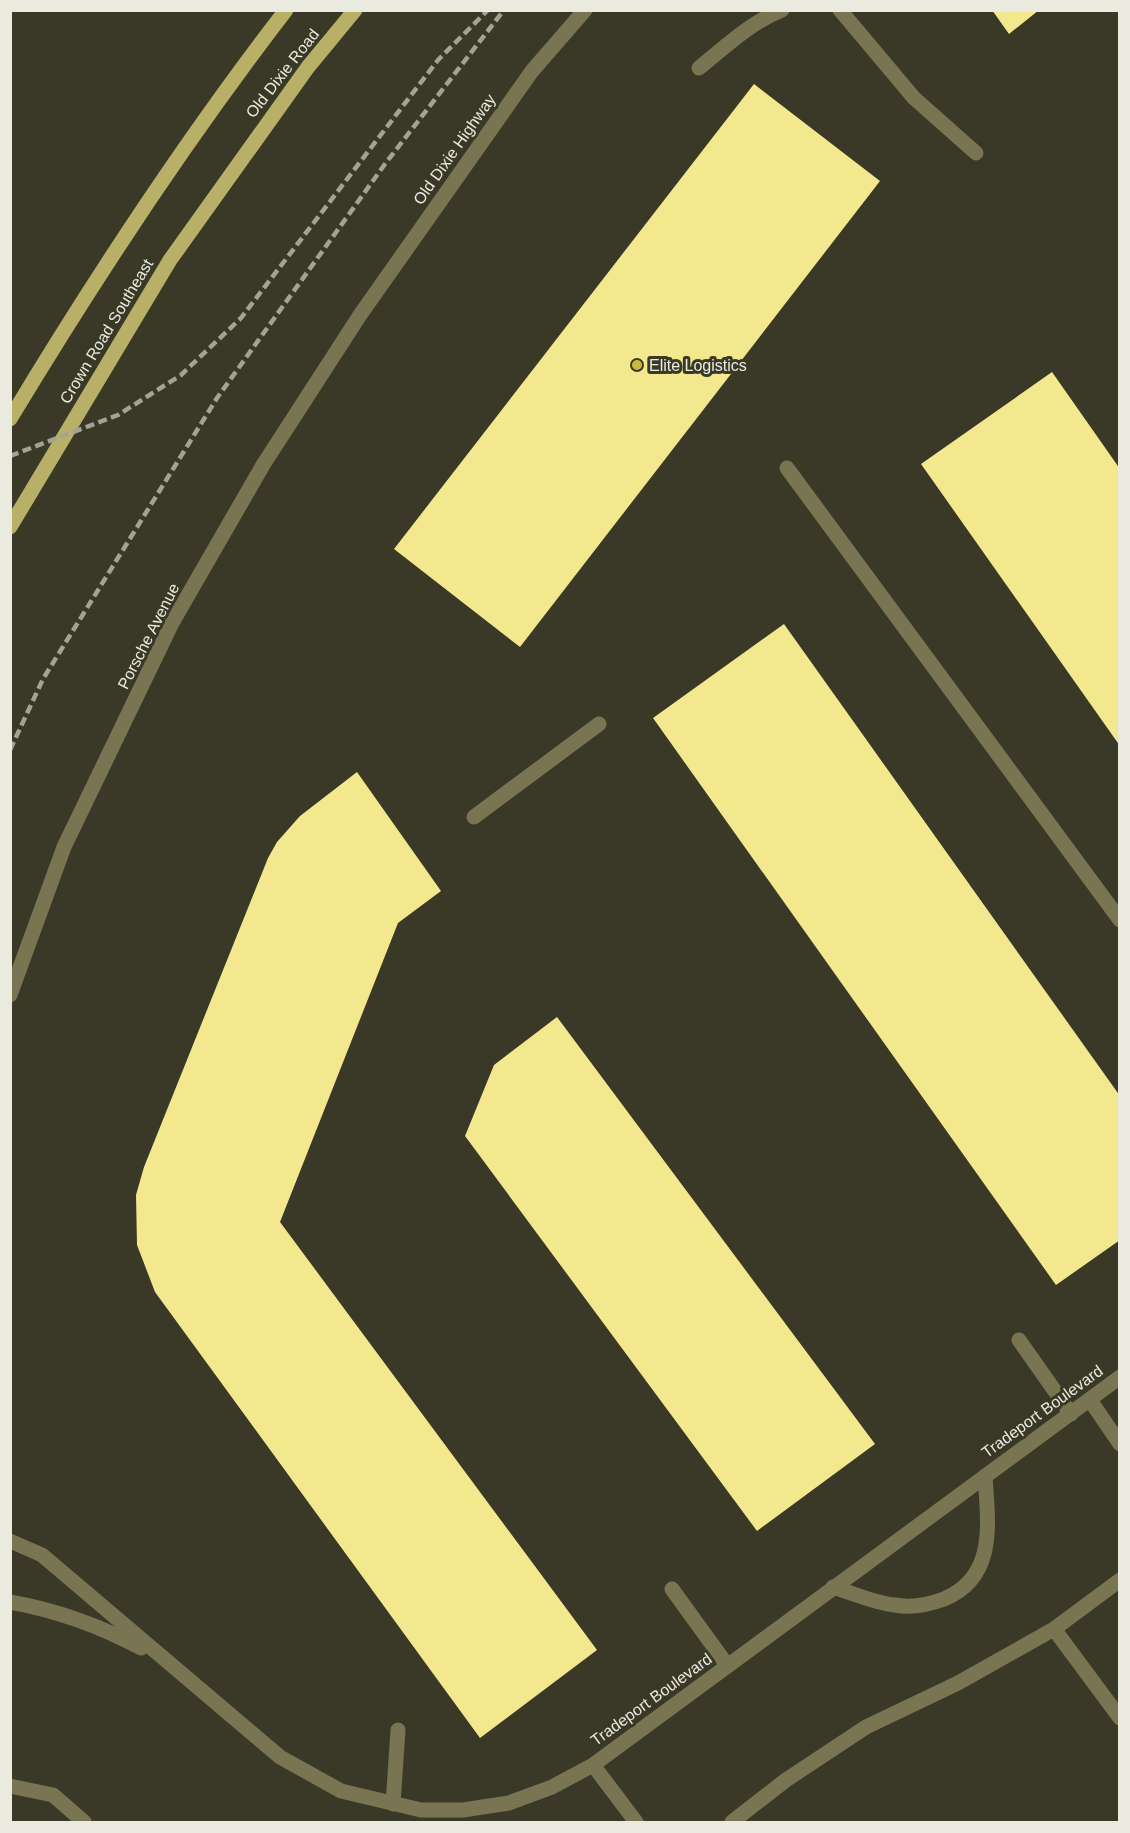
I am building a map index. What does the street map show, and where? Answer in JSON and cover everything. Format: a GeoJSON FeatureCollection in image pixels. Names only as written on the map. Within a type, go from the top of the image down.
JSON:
{"type":"FeatureCollection","features":[{"type":"Feature","properties":{"kind":"main road","name":"Old Dixie Road"},"geometry":{"type":"LineString","coordinates":[[208,114],[286,10]]}},
{"type":"Feature","properties":{"kind":"main road","name":"Old Dixie Road"},"geometry":{"type":"LineString","coordinates":[[240,159],[308,67],[355,10]]}},
{"type":"Feature","properties":{"kind":"main road","name":"Crown Road Southeast"},"geometry":{"type":"LineString","coordinates":[[10,419],[78,307],[208,114]]}},
{"type":"Feature","properties":{"kind":"main road","name":"Crown Road Southeast"},"geometry":{"type":"LineString","coordinates":[[10,527],[164,270],[240,159]]}},
{"type":"Feature","properties":{"kind":"street","name":"Old Dixie Highway"},"geometry":{"type":"LineString","coordinates":[[360,315],[532,70],[585,10]]}},
{"type":"Feature","properties":{"kind":"street"},"geometry":{"type":"LineString","coordinates":[[699,68],[741,35],[770,15],[782,10]]}},
{"type":"Feature","properties":{"kind":"street"},"geometry":{"type":"LineString","coordinates":[[840,10],[914,98],[976,153]]}},
{"type":"Feature","properties":{"kind":"street","name":"Porsche Avenue"},"geometry":{"type":"LineString","coordinates":[[10,995],[64,847],[172,623],[263,465],[360,315]]}},
{"type":"Feature","properties":{"kind":"street"},"geometry":{"type":"LineString","coordinates":[[787,468],[1119,920]]}},
{"type":"Feature","properties":{"kind":"street"},"geometry":{"type":"LineString","coordinates":[[474,817],[599,724]]}},
{"type":"Feature","properties":{"kind":"street"},"geometry":{"type":"LineString","coordinates":[[1020,1340],[1071,1414]]}},
{"type":"Feature","properties":{"kind":"street","name":"Tradeport Boulevard"},"geometry":{"type":"LineString","coordinates":[[10,1541],[42,1555],[280,1757],[341,1791],[422,1810],[463,1810],[509,1803],[552,1787],[592,1765],[1119,1377]]}},
{"type":"Feature","properties":{"kind":"street"},"geometry":{"type":"LineString","coordinates":[[1090,1400],[1119,1444]]}},
{"type":"Feature","properties":{"kind":"street"},"geometry":{"type":"LineString","coordinates":[[833,1587],[894,1605],[928,1605],[957,1593],[981,1569],[989,1527],[985,1476]]}},
{"type":"Feature","properties":{"kind":"street"},"geometry":{"type":"LineString","coordinates":[[732,1822],[786,1780],[866,1727],[958,1683],[1054,1629],[1119,1580]]}},
{"type":"Feature","properties":{"kind":"street"},"geometry":{"type":"LineString","coordinates":[[672,1589],[727,1665]]}},
{"type":"Feature","properties":{"kind":"street","name":"Tradeport Boulevard"},"geometry":{"type":"LineString","coordinates":[[10,1602],[30,1606],[117,1635],[165,1660]]}},
{"type":"Feature","properties":{"kind":"street"},"geometry":{"type":"LineString","coordinates":[[1054,1629],[1119,1718]]}},
{"type":"Feature","properties":{"kind":"street"},"geometry":{"type":"LineString","coordinates":[[393,1804],[398,1730]]}},
{"type":"Feature","properties":{"kind":"street"},"geometry":{"type":"LineString","coordinates":[[592,1765],[636,1822]]}},
{"type":"Feature","properties":{"kind":"street"},"geometry":{"type":"LineString","coordinates":[[10,1786],[53,1795],[84,1822]]}},
{"type":"Feature","properties":{"kind":"building"},"geometry":{"type":"Polygon","coordinates":[[[992,10],[1039,10],[1009,34],[992,10]]]}},
{"type":"Feature","properties":{"kind":"building","name":"Elite Logistics"},"geometry":{"type":"Polygon","coordinates":[[[754,84],[880,181],[520,647],[394,549],[754,84]]]}},
{"type":"Feature","properties":{"kind":"building"},"geometry":{"type":"Polygon","coordinates":[[[1052,372],[1120,469],[1120,746],[921,464],[1052,372]]]}},
{"type":"Feature","properties":{"kind":"building"},"geometry":{"type":"Polygon","coordinates":[[[784,624],[1120,1096],[1120,1240],[1056,1285],[653,718],[784,624]]]}},
{"type":"Feature","properties":{"kind":"building"},"geometry":{"type":"Polygon","coordinates":[[[357,772],[441,891],[398,923],[280,1222],[597,1650],[480,1738],[155,1292],[137,1245],[136,1195],[144,1167],[268,858],[277,842],[300,816],[357,772]]]}},
{"type":"Feature","properties":{"kind":"building"},"geometry":{"type":"Polygon","coordinates":[[[557,1017],[875,1444],[757,1531],[465,1136],[494,1065],[557,1017]]]}},
{"type":"Feature","properties":{"kind":"railway"},"geometry":{"type":"LineString","coordinates":[[10,456],[118,415],[181,375],[241,318],[438,60],[488,10]]}},
{"type":"Feature","properties":{"kind":"railway"},"geometry":{"type":"LineString","coordinates":[[10,750],[43,679],[217,398],[385,164],[504,10]]}},
{"type":"Feature","properties":{"kind":"place","name":"Elite Logistics"},"geometry":{"type":"Point","coordinates":[637,365]}}]}
